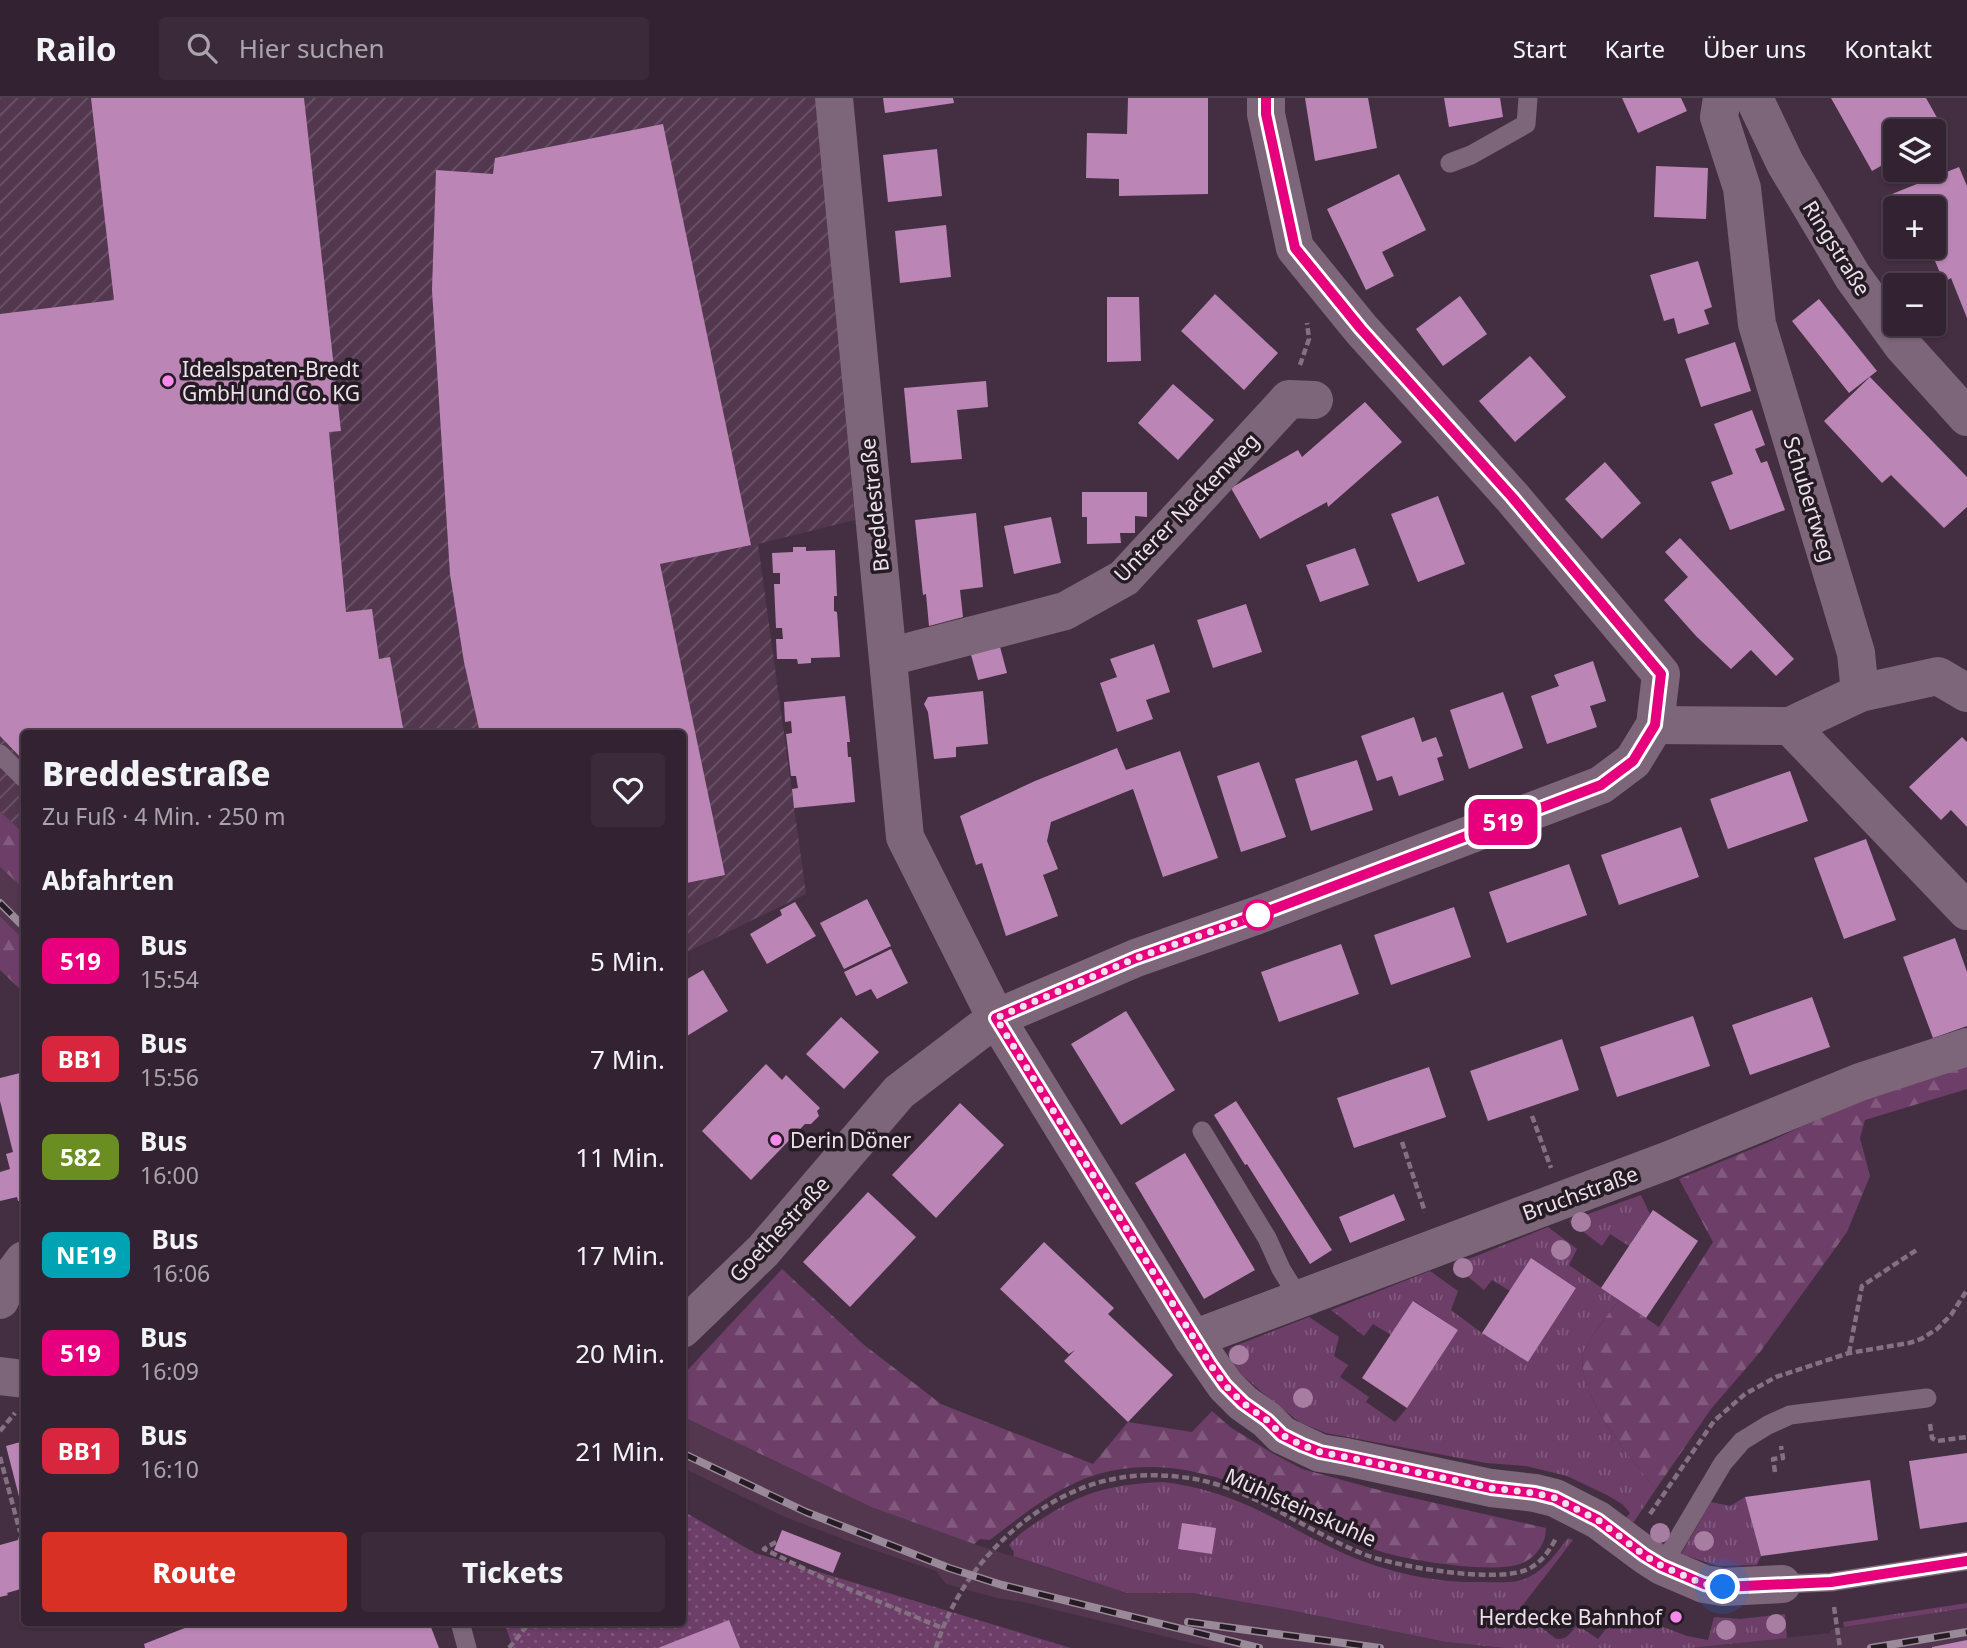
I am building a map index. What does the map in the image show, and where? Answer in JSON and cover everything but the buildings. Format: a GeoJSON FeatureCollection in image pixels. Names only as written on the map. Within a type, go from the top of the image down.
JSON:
{"type":"FeatureCollection","features":[{"type":"Feature","properties":{"kind":"street","name":"Breddestraße"},"geometry":{"type":"LineString","coordinates":[[834,98],[905,837],[996,1018],[1193,1339],[1225,1385],[1243,1403],[1282,1435],[1302,1445],[1320,1452],[1491,1488],[1555,1498],[1598,1520],[1662,1566],[1704,1584],[1723,1587],[1782,1584]]}},
{"type":"Feature","properties":{"kind":"street"},"geometry":{"type":"LineString","coordinates":[[1266,98],[1266,114],[1295,248],[1361,329],[1512,497],[1661,674],[1655,725],[1790,726],[1860,693],[1938,676],[1967,693]]}},
{"type":"Feature","properties":{"kind":"street","name":"Schubertweg"},"geometry":{"type":"LineString","coordinates":[[1722,98],[1719,117],[1742,188],[1757,324],[1856,653],[1860,693]]}},
{"type":"Feature","properties":{"kind":"street","name":"Ringstraße"},"geometry":{"type":"LineString","coordinates":[[1754,98],[1784,163],[1853,277],[1903,346],[1967,417]]}},
{"type":"Feature","properties":{"kind":"street","name":"Unterer Nackenweg"},"geometry":{"type":"LineString","coordinates":[[889,657],[1065,611],[1124,578],[1302,400]]}},
{"type":"Feature","properties":{"kind":"street","name":"Goethestraße"},"geometry":{"type":"LineString","coordinates":[[686,1324],[763,1251],[899,1093],[996,1018],[1136,958],[1258,915],[1601,785],[1633,761],[1655,725]]}},
{"type":"Feature","properties":{"kind":"street"},"geometry":{"type":"LineString","coordinates":[[1790,726],[1967,911]]}},
{"type":"Feature","properties":{"kind":"street","name":"Bruchstraße"},"geometry":{"type":"LineString","coordinates":[[1193,1339],[1669,1160],[1860,1082],[1967,1046]]}},
{"type":"Feature","properties":{"kind":"street"},"geometry":{"type":"LineString","coordinates":[[0,1300],[21,1264]]}},
{"type":"Feature","properties":{"kind":"street"},"geometry":{"type":"LineString","coordinates":[[0,1376],[21,1378]]}},
{"type":"Feature","properties":{"kind":"lane"},"geometry":{"type":"LineString","coordinates":[[1450,163],[1471,155],[1526,124],[1528,98]]}},
{"type":"Feature","properties":{"kind":"lane"},"geometry":{"type":"LineString","coordinates":[[0,754],[21,775]]}},
{"type":"Feature","properties":{"kind":"lane"},"geometry":{"type":"LineString","coordinates":[[1202,1131],[1268,1238],[1281,1269],[1299,1298]]}},
{"type":"Feature","properties":{"kind":"lane"},"geometry":{"type":"LineString","coordinates":[[1662,1566],[1723,1463],[1742,1441],[1768,1425],[1790,1416],[1927,1398]]}},
{"type":"Feature","properties":{"kind":"lane"},"geometry":{"type":"LineString","coordinates":[[1782,1584],[1831,1582],[1967,1561]]}},
{"type":"Feature","properties":{"kind":"lane"},"geometry":{"type":"LineString","coordinates":[[461,1626],[467,1648]]}},
{"type":"Feature","properties":{"kind":"path"},"geometry":{"type":"LineString","coordinates":[[1302,400],[1309,339],[1305,306],[1323,283]]}},
{"type":"Feature","properties":{"kind":"path"},"geometry":{"type":"LineString","coordinates":[[1532,1116],[1562,1199]]}},
{"type":"Feature","properties":{"kind":"path"},"geometry":{"type":"LineString","coordinates":[[1402,1142],[1436,1247]]}},
{"type":"Feature","properties":{"kind":"path"},"geometry":{"type":"LineString","coordinates":[[1849,1353],[1862,1286],[1919,1249]]}},
{"type":"Feature","properties":{"kind":"path"},"geometry":{"type":"LineString","coordinates":[[1927,1398],[1932,1438],[1937,1441],[1967,1437]]}},
{"type":"Feature","properties":{"kind":"path"},"geometry":{"type":"LineString","coordinates":[[0,1457],[20,1532]]}},
{"type":"Feature","properties":{"kind":"path"},"geometry":{"type":"LineString","coordinates":[[1775,1472],[1773,1459],[1783,1458]]}},
{"type":"Feature","properties":{"kind":"path","name":"Mühlsteinskuhle"},"geometry":{"type":"LineString","coordinates":[[936,1648],[942,1628],[978,1566],[1007,1534],[1041,1509],[1074,1490],[1109,1478],[1141,1475],[1182,1477],[1222,1487],[1262,1502],[1320,1535],[1369,1556],[1417,1567],[1494,1576],[1524,1571],[1538,1562],[1549,1551],[1570,1505]]}},
{"type":"Feature","properties":{"kind":"path"},"geometry":{"type":"LineString","coordinates":[[776,1542],[764,1549],[822,1578],[942,1628]]}},
{"type":"Feature","properties":{"kind":"path"},"geometry":{"type":"LineString","coordinates":[[1831,1582],[1840,1648]]}},
{"type":"Feature","properties":{"kind":"path"},"geometry":{"type":"LineString","coordinates":[[509,1648],[526,1626]]}},
{"type":"Feature","properties":{"kind":"shaded area"},"geometry":{"type":"Polygon","coordinates":[[[0,98],[816,98],[855,520],[758,544],[806,894],[686,953],[686,730],[21,730],[21,831],[0,811],[0,98]]]}},
{"type":"Feature","properties":{"kind":"shaded area"},"geometry":{"type":"Polygon","coordinates":[[[0,867],[21,886],[21,937],[0,916],[0,867]]]}},
{"type":"Feature","properties":{"kind":"shaded area"},"geometry":{"type":"Polygon","coordinates":[[[686,1419],[871,1507],[974,1544],[1127,1593],[1192,1593],[1446,1642],[1505,1648],[1212,1648],[946,1584],[936,1571],[785,1517],[686,1469],[686,1419]]]}},
{"type":"Feature","properties":{"kind":"shaded area"},"geometry":{"type":"Polygon","coordinates":[[[1967,1608],[1967,1648],[1691,1648],[1830,1633],[1830,1630],[1844,1627],[1967,1608]]]}},
{"type":"Feature","properties":{"kind":"green space"},"geometry":{"type":"Polygon","coordinates":[[[0,811],[21,831],[21,886],[0,867],[0,811]]]}},
{"type":"Feature","properties":{"kind":"green space"},"geometry":{"type":"Polygon","coordinates":[[[0,916],[21,937],[21,990],[0,970],[0,916]]]}},
{"type":"Feature","properties":{"kind":"green space"},"geometry":{"type":"Polygon","coordinates":[[[1967,1061],[1967,1089],[1865,1120],[1860,1138],[1870,1176],[1847,1232],[1760,1352],[1711,1409],[1656,1489],[1620,1444],[1597,1407],[1583,1371],[1583,1354],[1593,1335],[1619,1300],[1659,1327],[1713,1242],[1679,1179],[1769,1142],[1823,1116],[1967,1061]]]}},
{"type":"Feature","properties":{"kind":"green space"},"geometry":{"type":"Polygon","coordinates":[[[1641,1195],[1650,1214],[1629,1246],[1610,1234],[1602,1246],[1569,1221],[1641,1195]]]}},
{"type":"Feature","properties":{"kind":"green space"},"geometry":{"type":"Polygon","coordinates":[[[1548,1227],[1577,1249],[1569,1265],[1619,1300],[1585,1349],[1583,1371],[1588,1389],[1608,1426],[1656,1489],[1633,1523],[1626,1518],[1630,1513],[1622,1504],[1567,1476],[1526,1466],[1486,1463],[1326,1433],[1301,1423],[1234,1368],[1228,1354],[1230,1348],[1309,1317],[1339,1337],[1334,1356],[1348,1365],[1340,1377],[1369,1397],[1366,1402],[1395,1422],[1458,1330],[1414,1301],[1391,1335],[1373,1324],[1364,1336],[1331,1310],[1430,1271],[1458,1291],[1451,1310],[1528,1362],[1576,1288],[1532,1259],[1510,1291],[1492,1280],[1484,1290],[1454,1265],[1548,1227]]]}},
{"type":"Feature","properties":{"kind":"green space"},"geometry":{"type":"Polygon","coordinates":[[[782,1269],[863,1344],[941,1404],[1093,1464],[1128,1422],[1192,1432],[1212,1411],[1230,1427],[1302,1469],[1386,1492],[1546,1528],[1544,1540],[1531,1558],[1506,1567],[1468,1567],[1425,1561],[1373,1549],[1229,1481],[1188,1470],[1156,1467],[1130,1468],[1086,1478],[1047,1498],[990,1540],[980,1539],[974,1544],[871,1507],[686,1418],[686,1372],[782,1269]]]}},
{"type":"Feature","properties":{"kind":"green space"},"geometry":{"type":"Polygon","coordinates":[[[1163,1482],[1227,1497],[1345,1554],[1394,1571],[1428,1578],[1462,1582],[1522,1580],[1545,1566],[1568,1538],[1573,1540],[1519,1610],[1559,1639],[1565,1637],[1577,1625],[1598,1639],[1616,1616],[1635,1622],[1637,1617],[1687,1636],[1708,1640],[1714,1617],[1740,1619],[1785,1614],[1787,1638],[1691,1648],[1505,1648],[1446,1642],[1192,1593],[1127,1593],[1013,1556],[1014,1552],[1009,1545],[1027,1528],[1062,1506],[1103,1490],[1131,1484],[1163,1482]]]}},
{"type":"Feature","properties":{"kind":"green space"},"geometry":{"type":"Polygon","coordinates":[[[1745,1497],[1761,1556],[1757,1565],[1718,1566],[1681,1554],[1711,1502],[1730,1506],[1745,1497]]]}},
{"type":"Feature","properties":{"kind":"green space"},"geometry":{"type":"Polygon","coordinates":[[[686,1513],[755,1553],[1071,1648],[513,1648],[505,1626],[686,1626],[686,1513]]]}},
{"type":"Feature","properties":{"kind":"green space"},"geometry":{"type":"Polygon","coordinates":[[[1967,1603],[1967,1608],[1844,1627],[1843,1622],[1967,1603]]]}},
{"type":"Feature","properties":{"kind":"railway"},"geometry":{"type":"LineString","coordinates":[[0,903],[21,924]]}},
{"type":"Feature","properties":{"kind":"railway"},"geometry":{"type":"LineString","coordinates":[[686,1455],[806,1512],[949,1568],[1002,1585],[1259,1648]]}},
{"type":"Feature","properties":{"kind":"railway"},"geometry":{"type":"LineString","coordinates":[[1188,1622],[1380,1648]]}},
{"type":"Feature","properties":{"kind":"railway"},"geometry":{"type":"LineString","coordinates":[[1871,1648],[1967,1632]]}},
{"type":"Feature","properties":{"kind":"bus line","name":"519"},"geometry":{"type":"LineString","coordinates":[[1266,98],[1266,114],[1295,248],[1361,329],[1512,497],[1661,674],[1655,725],[1633,761],[1601,785],[1258,915],[1136,958],[996,1018],[1210,1364],[1225,1385],[1243,1403],[1282,1435],[1320,1452],[1491,1488],[1555,1498],[1598,1520],[1662,1566],[1704,1584],[1723,1587],[1831,1582],[1967,1561]]}},
{"type":"Feature","properties":{"kind":"place","name":"Idealspaten-Bredt GmbH und Co. KG"},"geometry":{"type":"Point","coordinates":[168,381]}},
{"type":"Feature","properties":{"kind":"place","name":"Derin Döner"},"geometry":{"type":"Point","coordinates":[776,1140]}},
{"type":"Feature","properties":{"kind":"place","name":"Herdecke Bahnhof"},"geometry":{"type":"Point","coordinates":[1676,1617]}},
{"type":"Feature","properties":{"kind":"route"},"geometry":{"type":"LineString","coordinates":[[1258,915],[1136,958],[996,1018],[1210,1364],[1225,1385],[1243,1403],[1282,1435],[1302,1445],[1320,1452],[1491,1488],[1555,1498],[1598,1520],[1662,1566],[1704,1584],[1723,1587]]}}]}
